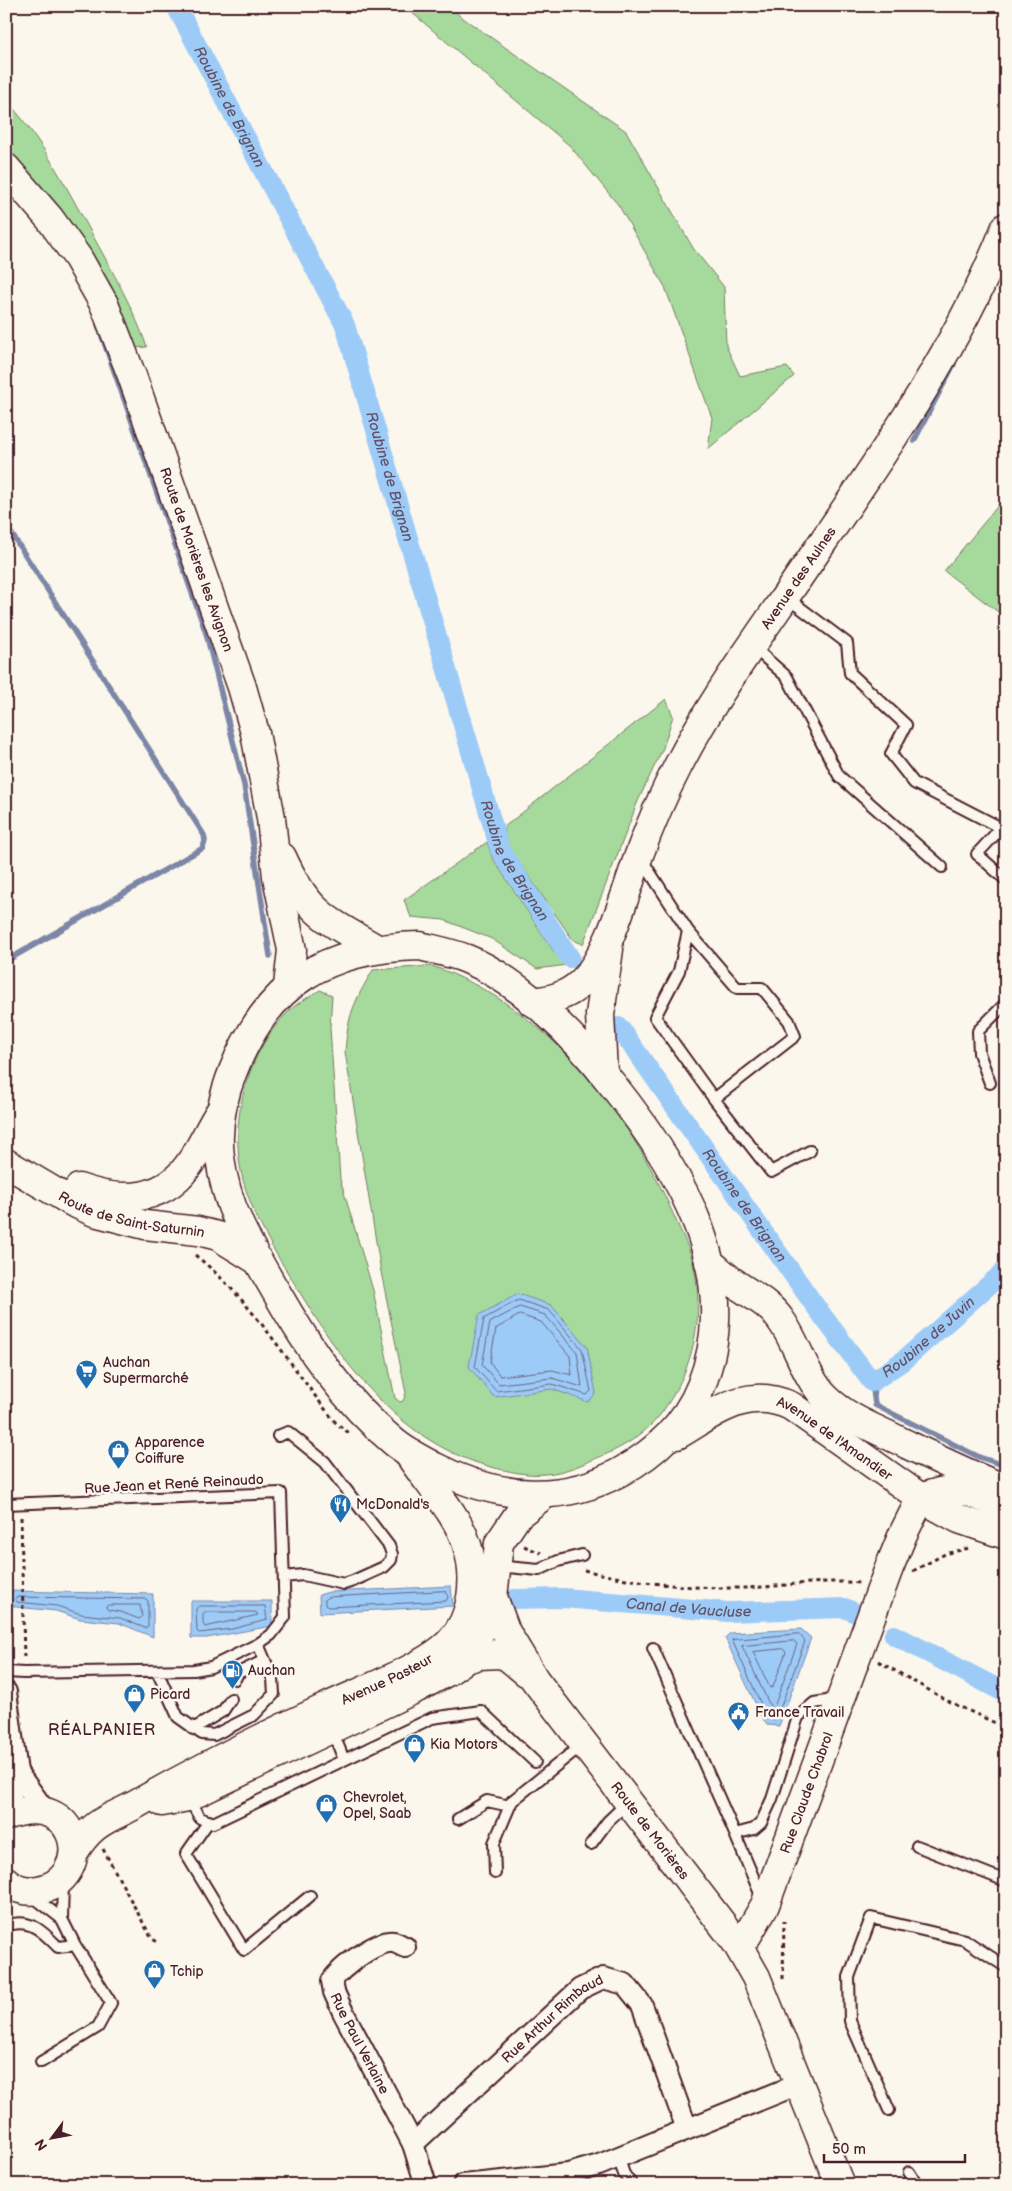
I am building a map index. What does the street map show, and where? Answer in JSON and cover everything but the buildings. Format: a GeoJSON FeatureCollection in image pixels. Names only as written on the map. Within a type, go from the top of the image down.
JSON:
{"type":"FeatureCollection","features":[{"type":"Feature","properties":{"kind":"main road","name":"Route de Morières les Avignon"},"geometry":{"type":"LineString","coordinates":[[6,168],[50,218],[78,258],[107,313],[132,376],[242,687],[255,733],[274,839],[277,878],[292,950],[288,986]]}},
{"type":"Feature","properties":{"kind":"main road","name":"Avenue des Aulnes"},"geometry":{"type":"LineString","coordinates":[[532,1002],[561,996],[572,991],[590,972],[610,936],[639,855],[677,768],[708,709],[886,448],[958,332],[994,258],[1006,227]]}},
{"type":"Feature","properties":{"kind":"main road"},"geometry":{"type":"LineString","coordinates":[[274,839],[295,884],[316,912],[377,949]]}},
{"type":"Feature","properties":{"kind":"main road","name":"Avenue des Aulnes"},"geometry":{"type":"LineString","coordinates":[[603,1072],[600,1015],[610,936]]}},
{"type":"Feature","properties":{"kind":"main road"},"geometry":{"type":"LineString","coordinates":[[420,946],[461,957],[510,984],[532,1002],[572,1038],[603,1072],[630,1106],[667,1161],[700,1229],[714,1289],[716,1320],[713,1349],[693,1404],[660,1444],[612,1476],[571,1491],[544,1495],[513,1494],[487,1489],[442,1471],[407,1452],[391,1440],[332,1377],[288,1314],[236,1218],[220,1160],[220,1110],[242,1049],[266,1008],[288,986],[321,966],[377,949],[420,946]]}},
{"type":"Feature","properties":{"kind":"main road","name":"Route de Saint-Saturnin"},"geometry":{"type":"LineString","coordinates":[[6,1147],[73,1186],[104,1196],[136,1198],[159,1191],[173,1182],[194,1158],[220,1110]]}},
{"type":"Feature","properties":{"kind":"main road","name":"Route de Saint-Saturnin"},"geometry":{"type":"LineString","coordinates":[[6,1163],[72,1202],[94,1212],[145,1225],[198,1231],[218,1236],[258,1261]]}},
{"type":"Feature","properties":{"kind":"main road","name":"Avenue de l'Amandier"},"geometry":{"type":"LineString","coordinates":[[709,1262],[735,1283],[767,1304],[779,1317],[790,1334],[809,1374],[825,1397],[838,1408],[861,1422],[934,1457],[1006,1488]]}},
{"type":"Feature","properties":{"kind":"main road","name":"Avenue de l'Amandier"},"geometry":{"type":"LineString","coordinates":[[660,1444],[742,1399],[776,1398],[791,1406],[921,1498],[959,1520],[1006,1535]]}},
{"type":"Feature","properties":{"kind":"main road","name":"Avenue Pasteur"},"geometry":{"type":"LineString","coordinates":[[6,1816],[32,1809],[74,1823],[96,1824],[131,1808],[180,1779],[268,1734],[392,1677],[438,1653],[460,1629],[471,1604],[472,1574],[467,1546],[447,1508],[407,1452]]}},
{"type":"Feature","properties":{"kind":"main road"},"geometry":{"type":"LineString","coordinates":[[921,1498],[943,1489],[957,1489],[1006,1508]]}},
{"type":"Feature","properties":{"kind":"main road","name":"Route de Morières"},"geometry":{"type":"LineString","coordinates":[[544,1495],[518,1515],[499,1542],[493,1597],[506,1632],[534,1680],[736,1942],[756,1977],[840,2185]]}},
{"type":"Feature","properties":{"kind":"main road","name":"Rue Claude Chabrol"},"geometry":{"type":"LineString","coordinates":[[736,1942],[747,1936],[765,1905],[840,1699],[867,1652],[875,1609],[903,1534],[921,1498]]}},
{"type":"Feature","properties":{"kind":"main road","name":"Avenue Pasteur"},"geometry":{"type":"LineString","coordinates":[[466,1659],[480,1632],[493,1597]]}},
{"type":"Feature","properties":{"kind":"main road","name":"Avenue Pasteur"},"geometry":{"type":"LineString","coordinates":[[131,1808],[188,1797],[332,1730],[447,1672],[466,1659],[479,1655],[500,1654],[508,1656],[534,1680]]}},
{"type":"Feature","properties":{"kind":"main road"},"geometry":{"type":"LineString","coordinates":[[52,1815],[72,1839],[74,1852]]}},
{"type":"Feature","properties":{"kind":"main road","name":"Avenue Pasteur"},"geometry":{"type":"LineString","coordinates":[[63,1877],[69,1869],[74,1852],[96,1824]]}},
{"type":"Feature","properties":{"kind":"main road"},"geometry":{"type":"LineString","coordinates":[[11,1885],[45,1889],[63,1877]]}},
{"type":"Feature","properties":{"kind":"street"},"geometry":{"type":"LineString","coordinates":[[6,1692],[17,1772],[6,1816]]}},
{"type":"Feature","properties":{"kind":"street"},"geometry":{"type":"LineString","coordinates":[[17,1772],[52,1815]]}},
{"type":"Feature","properties":{"kind":"street","name":"Rue Paul Verlaine"},"geometry":{"type":"LineString","coordinates":[[405,1947],[393,1942],[375,1946],[336,1974],[332,1981],[334,1992],[343,2012],[413,2144],[426,2185]]}},
{"type":"Feature","properties":{"kind":"street","name":"Rue Arthur Rimbaud"},"geometry":{"type":"LineString","coordinates":[[413,2144],[580,1990],[603,1978],[626,1984],[642,2005],[687,2129]]}},
{"type":"Feature","properties":{"kind":"street"},"geometry":{"type":"LineString","coordinates":[[463,2185],[536,2181],[568,2174],[618,2157],[799,2084]]}},
{"type":"Feature","properties":{"kind":"lane"},"geometry":{"type":"LineString","coordinates":[[785,596],[847,643],[850,673],[906,725],[891,754],[914,783],[1003,825],[978,854],[1006,880]]}},
{"type":"Feature","properties":{"kind":"lane"},"geometry":{"type":"LineString","coordinates":[[752,645],[787,678],[840,776],[942,867]]}},
{"type":"Feature","properties":{"kind":"lane"},"geometry":{"type":"LineString","coordinates":[[639,855],[688,931],[737,988],[762,988],[788,1021],[795,1036],[714,1099]]}},
{"type":"Feature","properties":{"kind":"lane"},"geometry":{"type":"LineString","coordinates":[[688,931],[679,971],[655,1017],[714,1099],[771,1172],[810,1151]]}},
{"type":"Feature","properties":{"kind":"lane"},"geometry":{"type":"LineString","coordinates":[[990,1083],[979,1053],[978,1031],[1006,1003]]}},
{"type":"Feature","properties":{"kind":"lane"},"geometry":{"type":"LineString","coordinates":[[278,1436],[288,1432],[325,1462],[384,1538],[392,1554],[391,1560],[384,1567],[344,1584],[303,1575],[284,1577]]}},
{"type":"Feature","properties":{"kind":"lane","name":"Rue Jean et René Reinaudo"},"geometry":{"type":"LineString","coordinates":[[6,1504],[281,1492],[285,1617],[271,1635],[258,1644],[211,1667],[194,1670],[157,1671],[6,1672]]}},
{"type":"Feature","properties":{"kind":"lane"},"geometry":{"type":"LineString","coordinates":[[495,1566],[539,1570],[558,1561],[582,1555]]}},
{"type":"Feature","properties":{"kind":"lane"},"geometry":{"type":"LineString","coordinates":[[157,1671],[178,1717],[202,1734],[214,1735],[254,1715],[274,1694],[273,1679],[258,1644]]}},
{"type":"Feature","properties":{"kind":"lane"},"geometry":{"type":"LineString","coordinates":[[653,1648],[765,1905]]}},
{"type":"Feature","properties":{"kind":"lane"},"geometry":{"type":"LineString","coordinates":[[235,1679],[238,1673],[265,1660]]}},
{"type":"Feature","properties":{"kind":"lane"},"geometry":{"type":"LineString","coordinates":[[193,1729],[223,1711],[231,1698]]}},
{"type":"Feature","properties":{"kind":"lane"},"geometry":{"type":"LineString","coordinates":[[735,1834],[754,1829],[761,1823],[774,1791],[798,1717],[814,1703],[840,1699]]}},
{"type":"Feature","properties":{"kind":"lane"},"geometry":{"type":"LineString","coordinates":[[188,1797],[200,1818],[213,1823],[432,1718],[481,1711],[535,1762]]}},
{"type":"Feature","properties":{"kind":"lane"},"geometry":{"type":"LineString","coordinates":[[332,1730],[344,1760]]}},
{"type":"Feature","properties":{"kind":"lane"},"geometry":{"type":"LineString","coordinates":[[496,1873],[494,1843],[512,1801],[584,1743]]}},
{"type":"Feature","properties":{"kind":"lane"},"geometry":{"type":"LineString","coordinates":[[458,1819],[487,1801],[510,1806]]}},
{"type":"Feature","properties":{"kind":"lane"},"geometry":{"type":"LineString","coordinates":[[591,1844],[608,1821],[629,1801]]}},
{"type":"Feature","properties":{"kind":"lane"},"geometry":{"type":"LineString","coordinates":[[209,1822],[186,1854],[244,1950],[310,1896]]}},
{"type":"Feature","properties":{"kind":"lane"},"geometry":{"type":"LineString","coordinates":[[917,1846],[1006,1881]]}},
{"type":"Feature","properties":{"kind":"lane"},"geometry":{"type":"LineString","coordinates":[[41,2062],[98,2027],[111,2003],[75,1945],[62,1919],[63,1877]]}},
{"type":"Feature","properties":{"kind":"lane"},"geometry":{"type":"LineString","coordinates":[[11,1885],[62,1919]]}},
{"type":"Feature","properties":{"kind":"lane"},"geometry":{"type":"LineString","coordinates":[[889,2110],[850,2021],[849,1977],[871,1918],[965,1940],[1006,1967]]}},
{"type":"Feature","properties":{"kind":"lane"},"geometry":{"type":"LineString","coordinates":[[13,1924],[22,1922],[40,1928],[58,1948],[75,1945]]}},
{"type":"Feature","properties":{"kind":"lane"},"geometry":{"type":"LineString","coordinates":[[618,2157],[624,2174],[632,2185]]}},
{"type":"Feature","properties":{"kind":"lane"},"geometry":{"type":"LineString","coordinates":[[909,2172],[917,2185]]}},
{"type":"Feature","properties":{"kind":"path"},"geometry":{"type":"LineString","coordinates":[[21,1504],[24,1673]]}},
{"type":"Feature","properties":{"kind":"path"},"geometry":{"type":"LineString","coordinates":[[911,1572],[945,1554],[969,1548],[977,1550]]}},
{"type":"Feature","properties":{"kind":"path"},"geometry":{"type":"LineString","coordinates":[[867,1652],[948,1701],[1006,1728]]}},
{"type":"Feature","properties":{"kind":"green space"},"geometry":{"type":"Polygon","coordinates":[[[404,6],[450,6],[460,16],[626,131],[693,248],[724,287],[726,346],[740,376],[787,367],[794,376],[708,449],[712,418],[665,287],[619,206],[570,146],[404,6]]]}},
{"type":"Feature","properties":{"kind":"green space"},"geometry":{"type":"Polygon","coordinates":[[[6,100],[31,131],[63,182],[122,289],[147,347],[134,348],[72,230],[6,154],[6,100]]]}},
{"type":"Feature","properties":{"kind":"green space"},"geometry":{"type":"Polygon","coordinates":[[[1006,496],[1006,618],[944,571],[1006,496]]]}},
{"type":"Feature","properties":{"kind":"green space"},"geometry":{"type":"Polygon","coordinates":[[[666,699],[673,716],[663,748],[638,801],[583,944],[573,940],[507,845],[504,827],[666,699]]]}},
{"type":"Feature","properties":{"kind":"green space"},"geometry":{"type":"Polygon","coordinates":[[[487,842],[492,857],[554,952],[567,965],[537,969],[492,939],[444,920],[411,917],[404,900],[487,842]]]}},
{"type":"Feature","properties":{"kind":"green space"},"geometry":{"type":"Polygon","coordinates":[[[432,966],[472,983],[510,1006],[545,1034],[578,1066],[607,1101],[633,1138],[655,1177],[686,1241],[693,1261],[698,1304],[694,1339],[684,1373],[667,1405],[653,1423],[627,1443],[607,1454],[558,1472],[518,1473],[491,1467],[460,1456],[431,1441],[381,1401],[338,1351],[319,1324],[261,1225],[243,1180],[239,1158],[239,1114],[244,1091],[260,1049],[286,1014],[302,1001],[320,990],[332,995],[330,1027],[340,1179],[373,1290],[395,1398],[400,1402],[403,1401],[406,1393],[381,1272],[345,1052],[353,1009],[373,970],[432,966]]]}},
{"type":"Feature","properties":{"kind":"water"},"geometry":{"type":"Polygon","coordinates":[[[518,1294],[551,1305],[587,1347],[596,1393],[588,1402],[552,1389],[494,1397],[469,1367],[479,1315],[518,1294]]]}},
{"type":"Feature","properties":{"kind":"water"},"geometry":{"type":"Polygon","coordinates":[[[451,1586],[453,1606],[320,1613],[319,1595],[329,1592],[451,1586]]]}},
{"type":"Feature","properties":{"kind":"water"},"geometry":{"type":"Polygon","coordinates":[[[9,1591],[153,1594],[153,1637],[119,1623],[80,1619],[56,1611],[16,1607],[10,1604],[9,1591]]]}},
{"type":"Feature","properties":{"kind":"water"},"geometry":{"type":"Polygon","coordinates":[[[191,1601],[272,1601],[272,1626],[207,1638],[191,1638],[191,1601]]]}},
{"type":"Feature","properties":{"kind":"water"},"geometry":{"type":"Polygon","coordinates":[[[801,1629],[811,1638],[779,1726],[768,1725],[762,1718],[725,1638],[730,1633],[801,1629]]]}},
{"type":"Feature","properties":{"kind":"waterway","name":"Roubine de Brignan"},"geometry":{"type":"LineString","coordinates":[[176,6],[345,325],[500,850],[570,958]]}},
{"type":"Feature","properties":{"kind":"waterway"},"geometry":{"type":"LineString","coordinates":[[998,280],[1006,264]]}},
{"type":"Feature","properties":{"kind":"waterway"},"geometry":{"type":"LineString","coordinates":[[98,325],[206,633],[244,785],[270,956]]}},
{"type":"Feature","properties":{"kind":"waterway"},"geometry":{"type":"LineString","coordinates":[[914,441],[954,364]]}},
{"type":"Feature","properties":{"kind":"waterway"},"geometry":{"type":"LineString","coordinates":[[6,525],[204,835],[205,841],[203,848],[6,961]]}},
{"type":"Feature","properties":{"kind":"waterway","name":"Roubine de Brignan"},"geometry":{"type":"LineString","coordinates":[[619,1027],[813,1303],[872,1382],[904,1360],[1006,1270]]}},
{"type":"Feature","properties":{"kind":"waterway"},"geometry":{"type":"LineString","coordinates":[[872,1382],[875,1405],[979,1457],[1006,1466]]}},
{"type":"Feature","properties":{"kind":"waterway","name":"Canal de Vaucluse"},"geometry":{"type":"LineString","coordinates":[[514,1599],[563,1598],[728,1612],[845,1608],[862,1616]]}},
{"type":"Feature","properties":{"kind":"waterway","name":"Canal de Vaucluse"},"geometry":{"type":"LineString","coordinates":[[894,1635],[1006,1693]]}},
{"type":"Feature","properties":{"kind":"place","name":"Auchan Supermarché"},"geometry":{"type":"Point","coordinates":[87,1389]}},
{"type":"Feature","properties":{"kind":"place","name":"Apparence Coiffure"},"geometry":{"type":"Point","coordinates":[119,1469]}},
{"type":"Feature","properties":{"kind":"place","name":"McDonald's"},"geometry":{"type":"Point","coordinates":[340,1523]}},
{"type":"Feature","properties":{"kind":"place","name":"Auchan"},"geometry":{"type":"Point","coordinates":[232,1689]}},
{"type":"Feature","properties":{"kind":"place","name":"Picard"},"geometry":{"type":"Point","coordinates":[134,1713]}},
{"type":"Feature","properties":{"kind":"place","name":"France Travail"},"geometry":{"type":"Point","coordinates":[739,1731]}},
{"type":"Feature","properties":{"kind":"place","name":"Kia Motors"},"geometry":{"type":"Point","coordinates":[414,1763]}},
{"type":"Feature","properties":{"kind":"place","name":"Chevrolet, Opel, Saab"},"geometry":{"type":"Point","coordinates":[327,1824]}},
{"type":"Feature","properties":{"kind":"place","name":"Tchip"},"geometry":{"type":"Point","coordinates":[154,1990]}},
{"type":"Feature","properties":{"kind":"district","name":"RÉALPANIER"},"geometry":{"type":"Point","coordinates":[102,1730]}},
{"type":"Feature","properties":{"kind":"water label","name":"Roubine de Juvin"},"geometry":{"type":"Point","coordinates":[928,1336]}}]}
